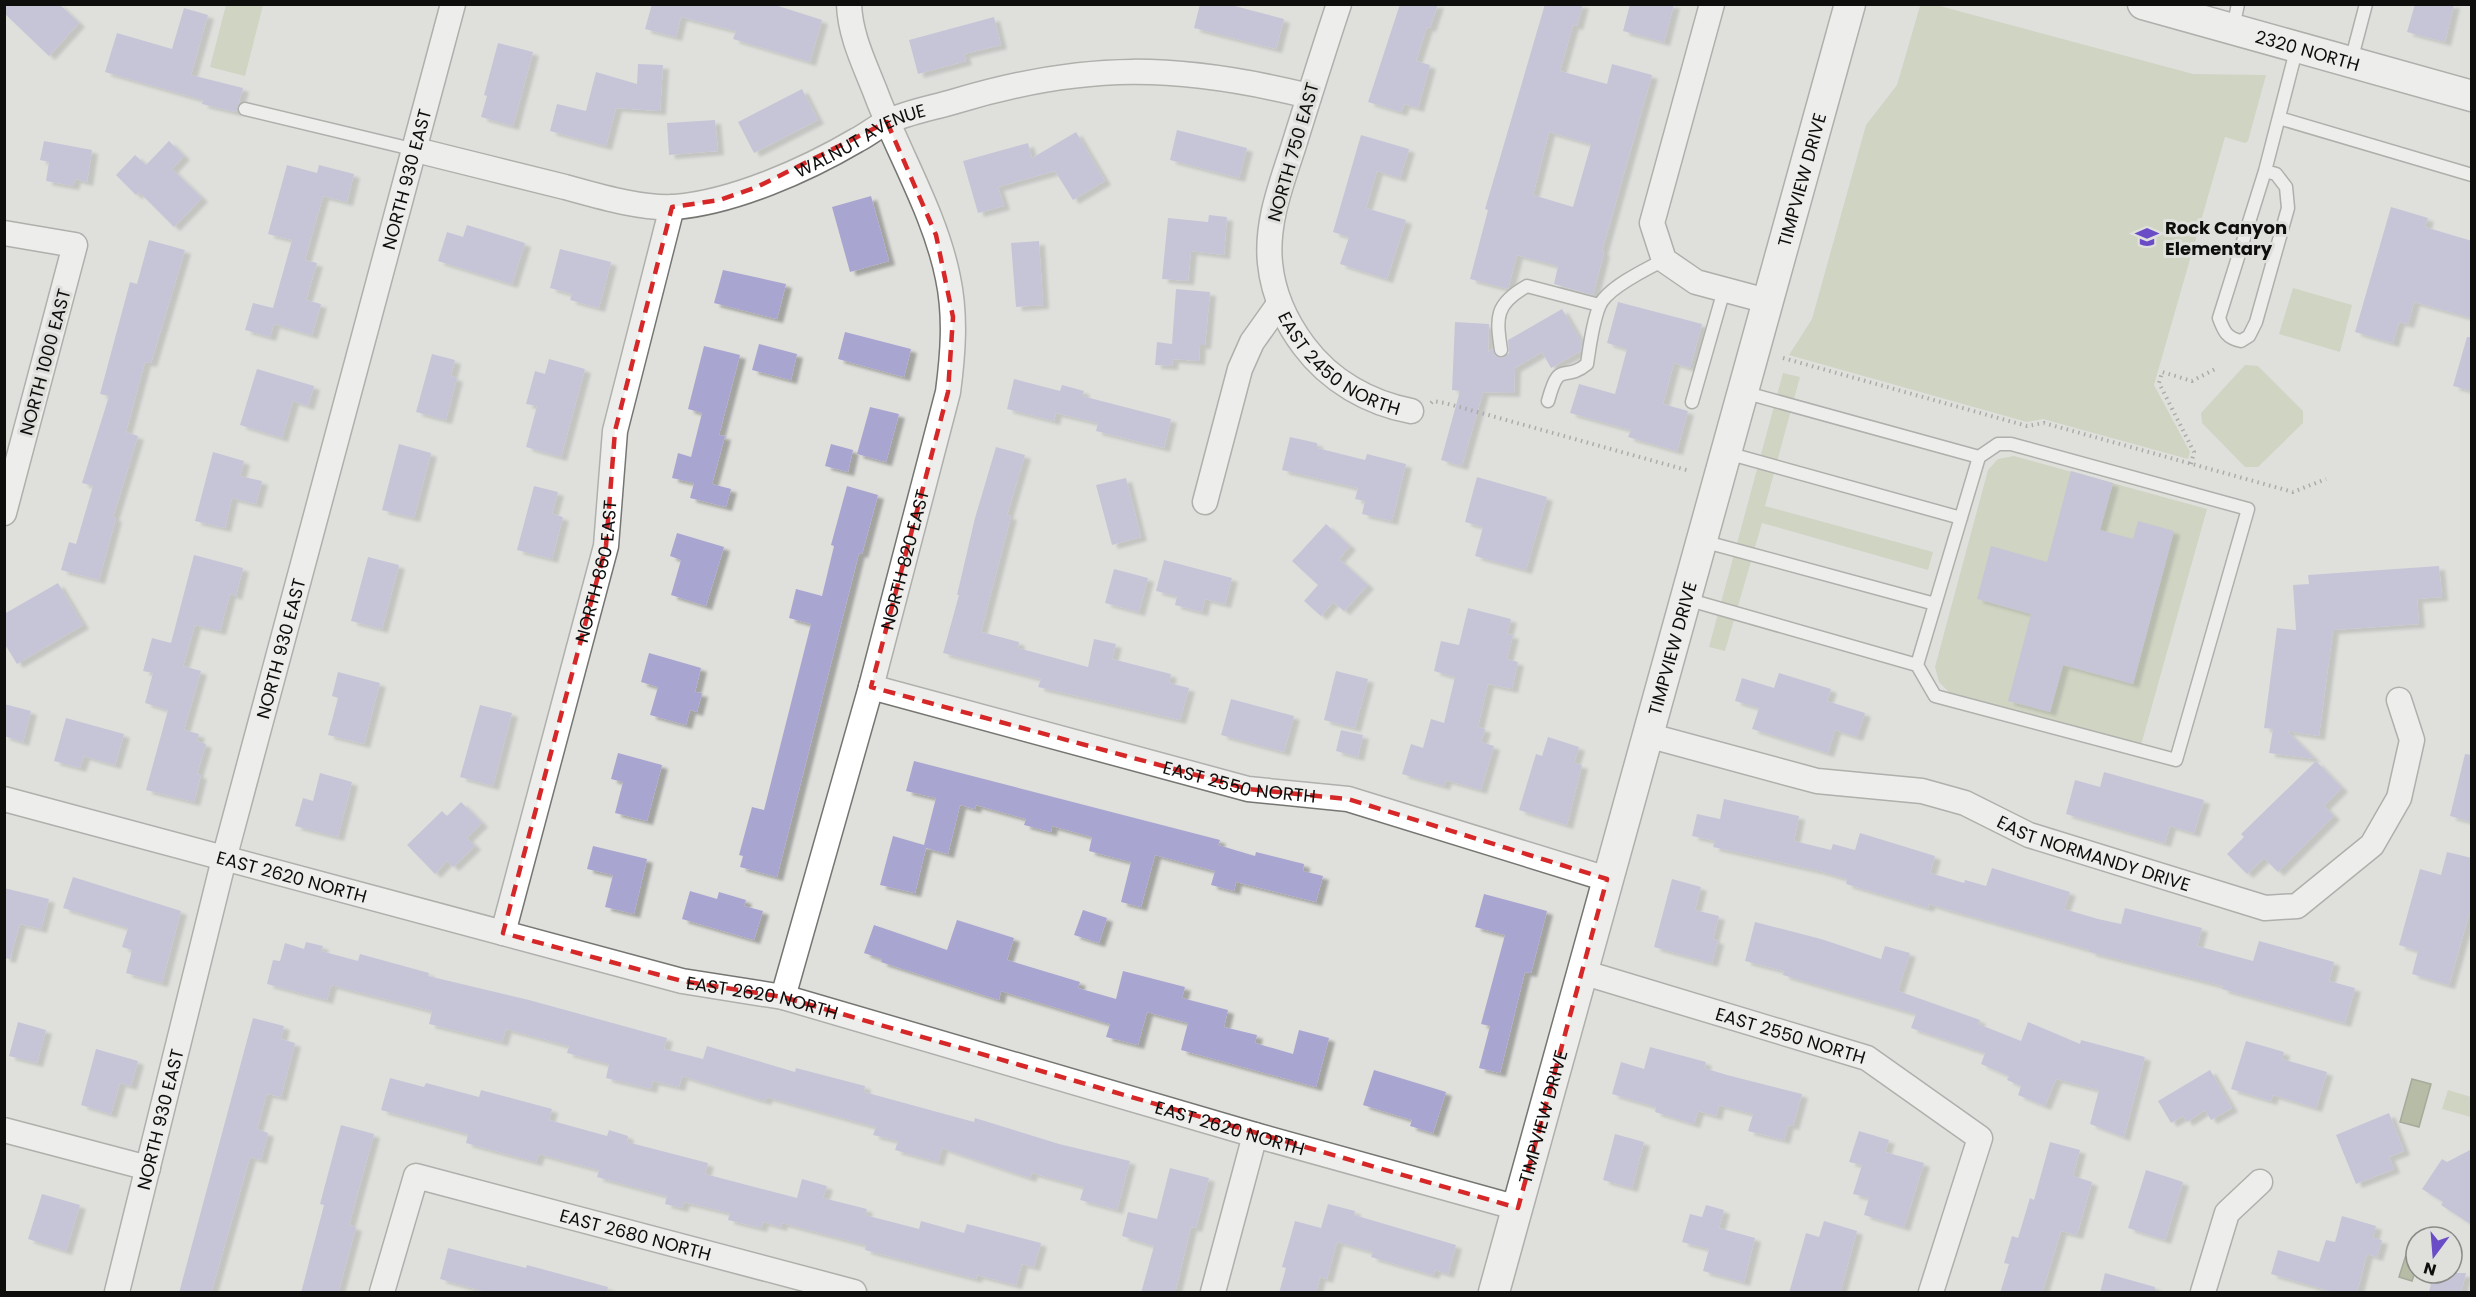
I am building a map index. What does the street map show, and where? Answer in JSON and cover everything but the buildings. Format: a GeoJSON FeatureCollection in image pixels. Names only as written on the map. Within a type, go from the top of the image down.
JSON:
{"type":"FeatureCollection","features":[{"type":"Feature","properties":{"kind":"street","name":"NORTH 930 EAST"},"geometry":{"type":"LineString","coordinates":[[117,1293],[224,859],[416,150],[453,4]]}},
{"type":"Feature","properties":{"kind":"street","name":"NORTH 820 EAST"},"geometry":{"type":"LineString","coordinates":[[783,998],[871,687],[948,392],[953,357],[953,317],[948,278],[936,235],[886,122],[849,25],[849,4]]}},
{"type":"Feature","properties":{"kind":"street","name":"NORTH 750 EAST"},"geometry":{"type":"LineString","coordinates":[[1279,304],[1270,264],[1272,214],[1339,4]]}},
{"type":"Feature","properties":{"kind":"street"},"geometry":{"type":"LineString","coordinates":[[1712,4],[1652,223],[1664,260],[1696,282],[1767,301]]}},
{"type":"Feature","properties":{"kind":"street","name":"TIMPVIEW DRIVE"},"geometry":{"type":"LineString","coordinates":[[1494,1293],[1850,4]]}},
{"type":"Feature","properties":{"kind":"street","name":"2320 NORTH"},"geometry":{"type":"LineString","coordinates":[[2143,4],[2235,17],[2297,47],[2472,96]]}},
{"type":"Feature","properties":{"kind":"street","name":"WALNUT AVENUE"},"geometry":{"type":"LineString","coordinates":[[416,150],[615,200],[672,207],[720,200],[757,187],[856,141],[886,122],[996,89],[1088,72],[1138,70],[1182,73],[1258,84],[1309,96]]}},
{"type":"Feature","properties":{"kind":"street","name":"NORTH 860 EAST"},"geometry":{"type":"LineString","coordinates":[[503,933],[606,546],[615,431],[672,207]]}},
{"type":"Feature","properties":{"kind":"street","name":"NORTH 1000 EAST"},"geometry":{"type":"LineString","coordinates":[[4,233],[75,245],[4,513]]}},
{"type":"Feature","properties":{"kind":"street"},"geometry":{"type":"LineString","coordinates":[[1205,502],[1240,369],[1252,342],[1279,304]]}},
{"type":"Feature","properties":{"kind":"street","name":"EAST 2450 NORTH"},"geometry":{"type":"LineString","coordinates":[[1279,304],[1301,342],[1332,376],[1365,397],[1411,411]]}},
{"type":"Feature","properties":{"kind":"street","name":"EAST 2550 NORTH"},"geometry":{"type":"LineString","coordinates":[[871,687],[1248,789],[1348,799],[1607,879]]}},
{"type":"Feature","properties":{"kind":"street","name":"EAST NORMANDY DRIVE"},"geometry":{"type":"LineString","coordinates":[[1647,735],[1817,781],[1890,787],[1965,803],[2029,835],[2265,908],[2297,906],[2372,845],[2399,798],[2412,740],[2399,700]]}},
{"type":"Feature","properties":{"kind":"street","name":"EAST 2620 NORTH"},"geometry":{"type":"LineString","coordinates":[[4,799],[682,981],[783,998],[1255,1135],[1518,1208]]}},
{"type":"Feature","properties":{"kind":"street","name":"EAST 2550 NORTH"},"geometry":{"type":"LineString","coordinates":[[1582,972],[1867,1059],[1980,1138],[1931,1293]]}},
{"type":"Feature","properties":{"kind":"street"},"geometry":{"type":"LineString","coordinates":[[4,1130],[148,1168]]}},
{"type":"Feature","properties":{"kind":"street"},"geometry":{"type":"LineString","coordinates":[[1213,1293],[1255,1135]]}},
{"type":"Feature","properties":{"kind":"street","name":"EAST 2680 NORTH"},"geometry":{"type":"LineString","coordinates":[[382,1293],[416,1176],[854,1293]]}},
{"type":"Feature","properties":{"kind":"street"},"geometry":{"type":"LineString","coordinates":[[2203,1293],[2228,1213],[2260,1182]]}},
{"type":"Feature","properties":{"kind":"lane"},"geometry":{"type":"LineString","coordinates":[[2350,62],[2366,4]]}},
{"type":"Feature","properties":{"kind":"lane"},"geometry":{"type":"LineString","coordinates":[[2265,171],[2276,174],[2286,187],[2288,208],[2256,322],[2249,336],[2241,342],[2230,339],[2219,318],[2265,171],[2297,47]]}},
{"type":"Feature","properties":{"kind":"lane"},"geometry":{"type":"LineString","coordinates":[[245,109],[416,150]]}},
{"type":"Feature","properties":{"kind":"lane"},"geometry":{"type":"LineString","coordinates":[[2279,118],[2472,175]]}},
{"type":"Feature","properties":{"kind":"lane"},"geometry":{"type":"LineString","coordinates":[[1548,401],[1554,380],[1560,373],[1580,369],[1587,364],[1599,305],[1612,292],[1640,272],[1664,260]]}},
{"type":"Feature","properties":{"kind":"lane"},"geometry":{"type":"LineString","coordinates":[[1501,350],[1498,315],[1503,304],[1527,286],[1599,305]]}},
{"type":"Feature","properties":{"kind":"lane"},"geometry":{"type":"LineString","coordinates":[[1692,402],[1724,290]]}},
{"type":"Feature","properties":{"kind":"lane"},"geometry":{"type":"LineString","coordinates":[[1742,392],[1979,457]]}},
{"type":"Feature","properties":{"kind":"lane"},"geometry":{"type":"LineString","coordinates":[[1685,599],[1917,665],[1935,696],[2176,760],[2248,509],[2011,444],[1998,444],[1979,457],[1917,665]]}},
{"type":"Feature","properties":{"kind":"lane"},"geometry":{"type":"LineString","coordinates":[[1725,452],[1961,518]]}},
{"type":"Feature","properties":{"kind":"lane"},"geometry":{"type":"LineString","coordinates":[[1701,540],[1935,604]]}},
{"type":"Feature","properties":{"kind":"path"},"geometry":{"type":"LineString","coordinates":[[1783,358],[2027,426],[2044,423],[2293,492],[2326,479]]}},
{"type":"Feature","properties":{"kind":"path"},"geometry":{"type":"LineString","coordinates":[[2191,464],[2194,452],[2159,383],[2162,372],[2192,381],[2215,369]]}},
{"type":"Feature","properties":{"kind":"path"},"geometry":{"type":"LineString","coordinates":[[1411,411],[1424,409],[1433,401],[1445,403],[1690,471]]}},
{"type":"Feature","properties":{"kind":"highlighted area"},"geometry":{"type":"Polygon","coordinates":[[[887,122],[936,235],[953,317],[948,392],[871,687],[1248,789],[1348,799],[1607,879],[1518,1208],[783,997],[682,981],[503,933],[606,546],[615,431],[672,207],[720,200],[757,187],[887,122]]]}},
{"type":"Feature","properties":{"kind":"shaded area"},"geometry":{"type":"Polygon","coordinates":[[[226,5],[263,5],[245,76],[210,67],[226,5]]]}},
{"type":"Feature","properties":{"kind":"shaded area"},"geometry":{"type":"Polygon","coordinates":[[[1936,5],[2193,74],[2266,75],[2248,141],[2245,143],[2225,137],[2154,385],[2190,452],[2188,459],[2043,419],[2027,422],[1789,355],[1812,319],[1866,125],[1897,85],[1920,6],[1936,5]]]}},
{"type":"Feature","properties":{"kind":"shaded area"},"geometry":{"type":"Polygon","coordinates":[[[2293,288],[2352,305],[2340,352],[2279,334],[2293,288]]]}},
{"type":"Feature","properties":{"kind":"shaded area"},"geometry":{"type":"Polygon","coordinates":[[[2245,365],[2258,366],[2303,411],[2303,423],[2258,467],[2245,467],[2202,423],[2201,413],[2245,365]]]}},
{"type":"Feature","properties":{"kind":"shaded area"},"geometry":{"type":"Polygon","coordinates":[[[1783,373],[1800,377],[1765,506],[1933,552],[1928,570],[1762,523],[1725,651],[1709,647],[1783,373]]]}},
{"type":"Feature","properties":{"kind":"shaded area"},"geometry":{"type":"Polygon","coordinates":[[[2014,456],[2207,509],[2141,745],[1951,694],[1939,682],[1935,667],[1988,470],[1998,459],[2014,456]]]}},
{"type":"Feature","properties":{"kind":"shaded area"},"geometry":{"type":"Polygon","coordinates":[[[2412,1079],[2431,1084],[2419,1127],[2400,1122],[2412,1079]]]}},
{"type":"Feature","properties":{"kind":"shaded area"},"geometry":{"type":"Polygon","coordinates":[[[2448,1090],[2471,1097],[2471,1117],[2442,1109],[2448,1090]]]}},
{"type":"Feature","properties":{"kind":"shaded area"},"geometry":{"type":"Polygon","coordinates":[[[2404,1261],[2404,1279],[2399,1277],[2404,1261]]]}},
{"type":"Feature","properties":{"kind":"place","name":"Rock Canyon Elementary"},"geometry":{"type":"Point","coordinates":[2147,237]}}]}
